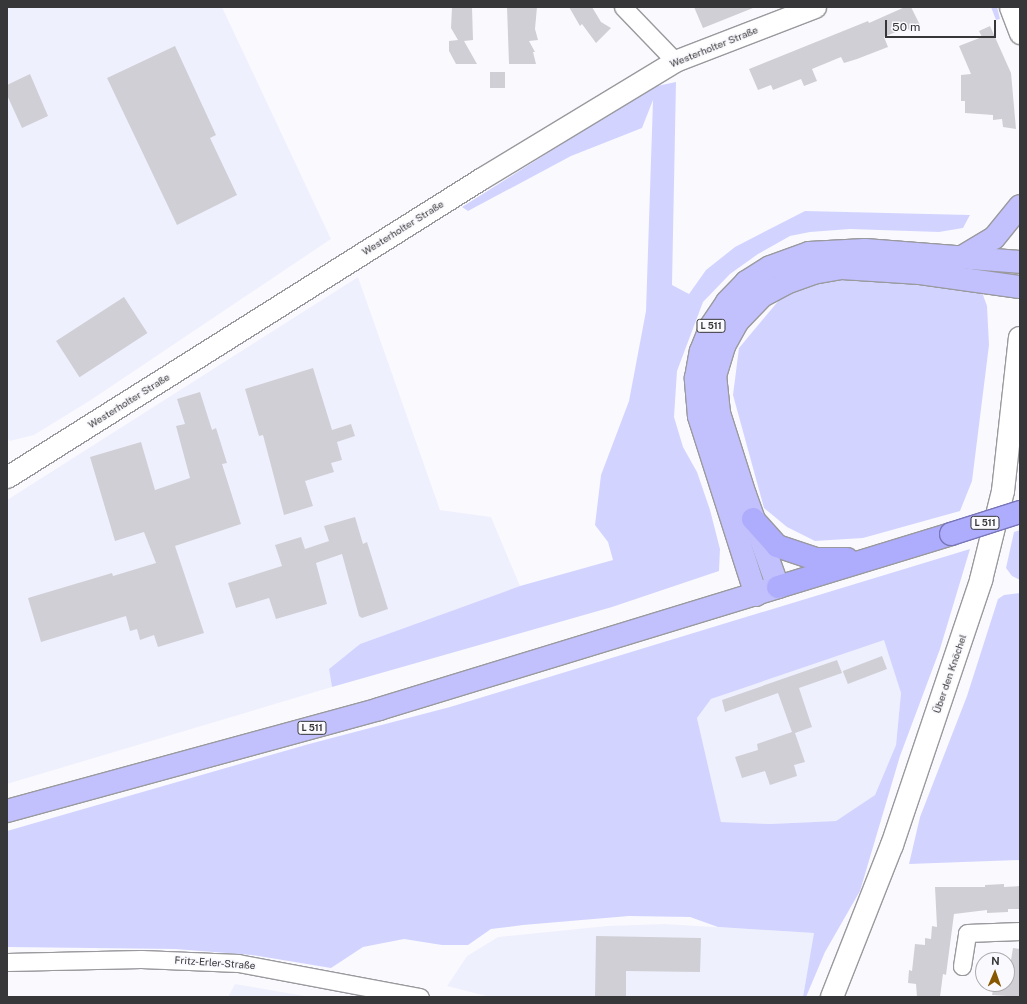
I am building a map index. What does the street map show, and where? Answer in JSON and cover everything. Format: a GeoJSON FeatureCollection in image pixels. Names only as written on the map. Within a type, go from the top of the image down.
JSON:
{"type":"FeatureCollection","features":[{"type":"Feature","properties":{"kind":"highway","name":"L 511"},"geometry":{"type":"LineString","coordinates":[[778,587],[1020,512]]}},
{"type":"Feature","properties":{"kind":"highway","name":"L 511"},"geometry":{"type":"LineString","coordinates":[[753,519],[777,546],[797,555],[835,560],[884,554]]}},
{"type":"Feature","properties":{"kind":"main road"},"geometry":{"type":"LineString","coordinates":[[962,257],[994,238],[1020,206]]}},
{"type":"Feature","properties":{"kind":"main road","name":"L 511"},"geometry":{"type":"LineString","coordinates":[[756,594],[699,416],[696,378],[701,351],[710,326],[727,302],[746,282],[770,267],[809,253],[865,250],[1020,262]]}},
{"type":"Feature","properties":{"kind":"main road","name":"L 511"},"geometry":{"type":"LineString","coordinates":[[7,811],[379,709],[778,587],[753,519],[719,413],[715,376],[724,346],[738,321],[762,296],[786,283],[813,273],[842,268],[920,273],[1020,287]]}},
{"type":"Feature","properties":{"kind":"main road","name":"Über den Knöchel"},"geometry":{"type":"LineString","coordinates":[[832,997],[892,845],[981,580],[1003,491],[1020,338]]}},
{"type":"Feature","properties":{"kind":"street"},"geometry":{"type":"LineString","coordinates":[[623,7],[674,61]]}},
{"type":"Feature","properties":{"kind":"street","name":"Westerholter Straße"},"geometry":{"type":"LineString","coordinates":[[7,478],[475,182],[674,61],[815,7]]}},
{"type":"Feature","properties":{"kind":"street"},"geometry":{"type":"LineString","coordinates":[[1010,7],[1020,33]]}},
{"type":"Feature","properties":{"kind":"street"},"geometry":{"type":"LineString","coordinates":[[962,966],[967,933],[1020,931]]}},
{"type":"Feature","properties":{"kind":"street","name":"Fritz-Erler-Straße"},"geometry":{"type":"LineString","coordinates":[[7,962],[141,959],[238,963],[420,997]]}},
{"type":"Feature","properties":{"kind":"shaded area"},"geometry":{"type":"Polygon","coordinates":[[[7,7],[222,7],[331,239],[91,400],[34,435],[10,441],[7,438],[7,7]]]}},
{"type":"Feature","properties":{"kind":"shaded area"},"geometry":{"type":"Polygon","coordinates":[[[991,7],[997,7],[1000,19],[996,20],[991,7]]]}},
{"type":"Feature","properties":{"kind":"shaded area"},"geometry":{"type":"Polygon","coordinates":[[[676,82],[672,285],[689,294],[706,270],[735,247],[805,211],[970,215],[963,228],[939,232],[850,229],[810,232],[790,236],[758,254],[730,274],[703,302],[677,371],[674,417],[683,447],[697,472],[710,510],[720,549],[719,571],[612,607],[332,687],[329,669],[360,644],[520,586],[613,560],[608,542],[595,525],[601,475],[629,401],[646,311],[653,100],[642,128],[571,156],[468,211],[462,207],[652,87],[676,82]]]}},
{"type":"Feature","properties":{"kind":"shaded area"},"geometry":{"type":"Polygon","coordinates":[[[865,275],[982,292],[987,306],[989,345],[972,481],[960,511],[863,538],[815,541],[787,527],[764,508],[733,395],[739,348],[785,293],[807,282],[865,275]]]}},
{"type":"Feature","properties":{"kind":"shaded area"},"geometry":{"type":"Polygon","coordinates":[[[358,277],[440,510],[491,517],[520,586],[360,644],[329,669],[332,687],[7,784],[7,500],[358,277]]]}},
{"type":"Feature","properties":{"kind":"shaded area"},"geometry":{"type":"Polygon","coordinates":[[[1020,530],[1020,580],[1012,576],[1006,568],[1014,532],[1020,530]]]}},
{"type":"Feature","properties":{"kind":"shaded area"},"geometry":{"type":"Polygon","coordinates":[[[970,549],[940,649],[900,756],[860,891],[825,952],[806,997],[803,997],[814,933],[718,927],[690,917],[629,916],[491,929],[468,945],[442,945],[404,939],[363,947],[331,968],[252,955],[175,949],[7,947],[7,831],[309,744],[450,707],[970,549]],[[884,640],[711,699],[697,718],[721,822],[770,824],[836,821],[875,795],[896,745],[901,693],[884,640]]]}},
{"type":"Feature","properties":{"kind":"shaded area"},"geometry":{"type":"Polygon","coordinates":[[[1020,593],[1020,860],[909,864],[920,817],[967,696],[998,599],[1004,595],[1020,593]]]}},
{"type":"Feature","properties":{"kind":"shaded area"},"geometry":{"type":"Polygon","coordinates":[[[884,639],[901,693],[896,745],[875,795],[836,821],[770,824],[721,822],[697,718],[711,699],[884,639]]]}},
{"type":"Feature","properties":{"kind":"shaded area"},"geometry":{"type":"Polygon","coordinates":[[[664,924],[815,933],[803,997],[490,997],[447,986],[467,956],[498,937],[607,926],[664,924]]]}},
{"type":"Feature","properties":{"kind":"shaded area"},"geometry":{"type":"Polygon","coordinates":[[[235,984],[311,997],[228,997],[235,984]]]}},
{"type":"Feature","properties":{"kind":"building"},"geometry":{"type":"Polygon","coordinates":[[[452,7],[472,7],[473,40],[464,41],[477,64],[456,64],[449,51],[449,41],[458,40],[451,28],[452,7]]]}},
{"type":"Feature","properties":{"kind":"building"},"geometry":{"type":"Polygon","coordinates":[[[507,7],[537,7],[535,29],[538,40],[529,41],[535,52],[533,52],[536,64],[509,64],[507,7]]]}},
{"type":"Feature","properties":{"kind":"building"},"geometry":{"type":"Polygon","coordinates":[[[569,7],[592,7],[601,22],[611,28],[596,43],[582,24],[580,26],[569,7]]]}},
{"type":"Feature","properties":{"kind":"building"},"geometry":{"type":"Polygon","coordinates":[[[694,7],[753,7],[753,8],[703,28],[694,7]]]}},
{"type":"Feature","properties":{"kind":"building"},"geometry":{"type":"Polygon","coordinates":[[[905,7],[911,7],[920,25],[909,30],[907,27],[884,37],[888,47],[844,63],[841,57],[812,69],[817,81],[804,86],[801,79],[773,90],[771,85],[758,90],[749,69],[868,21],[869,23],[905,7]]]}},
{"type":"Feature","properties":{"kind":"building"},"geometry":{"type":"Polygon","coordinates":[[[990,26],[1011,73],[1016,129],[1003,127],[1002,119],[993,120],[993,115],[965,113],[965,101],[961,101],[961,75],[971,74],[959,46],[982,37],[979,31],[990,26]]]}},
{"type":"Feature","properties":{"kind":"building"},"geometry":{"type":"Polygon","coordinates":[[[175,46],[216,135],[210,138],[237,195],[177,225],[107,78],[175,46]]]}},
{"type":"Feature","properties":{"kind":"building"},"geometry":{"type":"Polygon","coordinates":[[[490,72],[505,72],[505,88],[490,88],[490,72]]]}},
{"type":"Feature","properties":{"kind":"building"},"geometry":{"type":"Polygon","coordinates":[[[30,74],[48,116],[22,128],[7,95],[7,85],[30,74]]]}},
{"type":"Feature","properties":{"kind":"building"},"geometry":{"type":"Polygon","coordinates":[[[124,297],[147,333],[79,377],[56,341],[124,297]]]}},
{"type":"Feature","properties":{"kind":"building"},"geometry":{"type":"Polygon","coordinates":[[[313,368],[332,430],[351,424],[355,436],[337,442],[342,460],[331,463],[334,472],[305,481],[313,506],[284,515],[263,435],[259,436],[245,389],[313,368]]]}},
{"type":"Feature","properties":{"kind":"building"},"geometry":{"type":"Polygon","coordinates":[[[200,392],[212,430],[216,428],[227,463],[222,464],[241,524],[175,546],[204,633],[158,647],[154,635],[140,640],[137,629],[130,631],[126,616],[41,642],[28,598],[112,573],[113,576],[156,563],[144,532],[115,541],[90,457],[141,442],[155,490],[190,478],[176,426],[185,424],[177,399],[200,392]]]}},
{"type":"Feature","properties":{"kind":"building"},"geometry":{"type":"Polygon","coordinates":[[[355,517],[363,544],[367,542],[388,609],[362,618],[359,616],[342,554],[316,563],[327,604],[276,619],[269,598],[236,608],[228,583],[282,566],[275,545],[301,537],[305,549],[329,541],[324,526],[355,517]]]}},
{"type":"Feature","properties":{"kind":"building"},"geometry":{"type":"Polygon","coordinates":[[[882,656],[887,669],[848,684],[843,671],[882,656]]]}},
{"type":"Feature","properties":{"kind":"building"},"geometry":{"type":"Polygon","coordinates":[[[837,660],[842,673],[799,688],[812,727],[795,733],[805,762],[794,765],[797,776],[770,785],[765,771],[742,778],[735,757],[758,750],[757,744],[792,732],[778,693],[725,712],[722,700],[837,660]]]}},
{"type":"Feature","properties":{"kind":"building"},"geometry":{"type":"Polygon","coordinates":[[[1004,884],[1004,887],[1020,886],[1020,909],[1008,909],[1008,912],[987,913],[987,910],[954,914],[946,975],[943,974],[940,997],[917,997],[916,984],[908,983],[909,970],[912,971],[915,944],[925,945],[925,938],[931,939],[932,926],[937,927],[935,887],[985,887],[985,885],[1004,884]]]}},
{"type":"Feature","properties":{"kind":"building"},"geometry":{"type":"Polygon","coordinates":[[[596,936],[701,938],[700,972],[626,971],[626,997],[595,997],[596,936]]]}},
{"type":"Feature","properties":{"kind":"building"},"geometry":{"type":"Polygon","coordinates":[[[1013,948],[1020,949],[1020,997],[992,995],[993,992],[1015,992],[1015,952],[1012,952],[1013,948]]]}}]}
